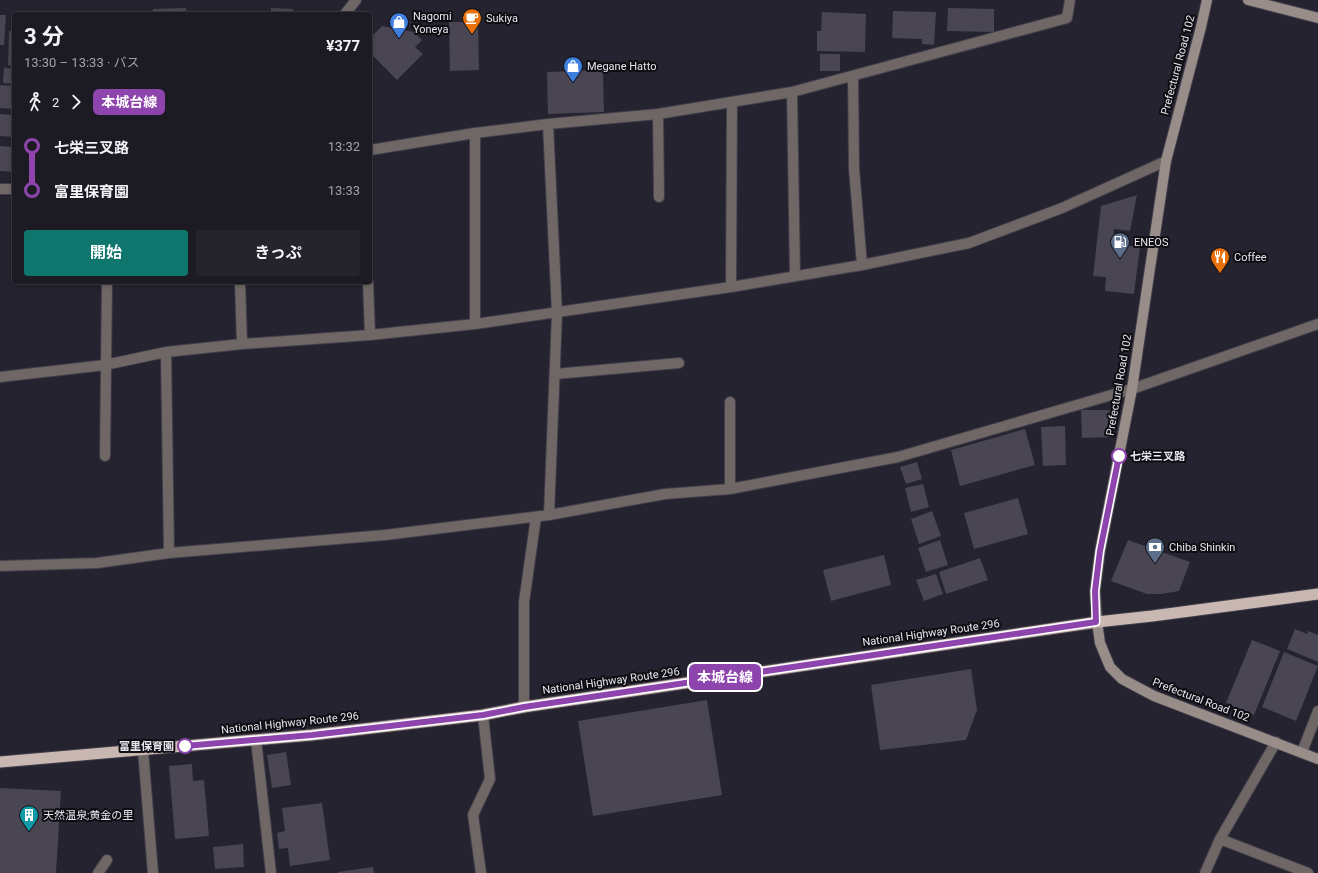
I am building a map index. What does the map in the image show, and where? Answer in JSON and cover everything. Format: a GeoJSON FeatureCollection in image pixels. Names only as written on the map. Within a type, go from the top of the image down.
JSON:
{"type":"FeatureCollection","features":[{"type":"Feature","properties":{"kind":"highway","name":"National Highway Route 296"},"geometry":{"type":"LineString","coordinates":[[0,762],[256,740],[483,715],[524,707],[1096,622],[1318,594]]}},
{"type":"Feature","properties":{"kind":"main road","name":"Prefectural Road 102"},"geometry":{"type":"LineString","coordinates":[[1207,0],[1166,161],[1132,390],[1100,551],[1095,591],[1096,622],[1100,644],[1110,667],[1122,679],[1154,696],[1318,759]]}},
{"type":"Feature","properties":{"kind":"main road"},"geometry":{"type":"LineString","coordinates":[[1248,0],[1318,18]]}},
{"type":"Feature","properties":{"kind":"street"},"geometry":{"type":"LineString","coordinates":[[347,12],[356,0]]}},
{"type":"Feature","properties":{"kind":"street"},"geometry":{"type":"LineString","coordinates":[[372,150],[475,133],[548,124],[658,114],[792,92],[1067,18],[1070,0]]}},
{"type":"Feature","properties":{"kind":"street"},"geometry":{"type":"LineString","coordinates":[[853,76],[854,168],[862,265]]}},
{"type":"Feature","properties":{"kind":"street"},"geometry":{"type":"LineString","coordinates":[[792,92],[795,276]]}},
{"type":"Feature","properties":{"kind":"street"},"geometry":{"type":"LineString","coordinates":[[730,287],[732,103]]}},
{"type":"Feature","properties":{"kind":"street"},"geometry":{"type":"LineString","coordinates":[[658,114],[659,197]]}},
{"type":"Feature","properties":{"kind":"street"},"geometry":{"type":"LineString","coordinates":[[548,124],[557,313],[549,515]]}},
{"type":"Feature","properties":{"kind":"street"},"geometry":{"type":"LineString","coordinates":[[475,133],[475,324]]}},
{"type":"Feature","properties":{"kind":"street"},"geometry":{"type":"LineString","coordinates":[[0,377],[105,365],[166,352],[475,324],[730,287],[862,265],[969,243],[1062,208],[1166,161]]}},
{"type":"Feature","properties":{"kind":"street"},"geometry":{"type":"LineString","coordinates":[[0,188],[12,189]]}},
{"type":"Feature","properties":{"kind":"street"},"geometry":{"type":"LineString","coordinates":[[105,456],[107,284]]}},
{"type":"Feature","properties":{"kind":"street"},"geometry":{"type":"LineString","coordinates":[[240,284],[242,344]]}},
{"type":"Feature","properties":{"kind":"street"},"geometry":{"type":"LineString","coordinates":[[368,284],[370,334]]}},
{"type":"Feature","properties":{"kind":"street"},"geometry":{"type":"LineString","coordinates":[[0,566],[97,563],[169,552],[385,535],[549,515],[665,494],[730,489],[898,457],[1132,390],[1318,324]]}},
{"type":"Feature","properties":{"kind":"street"},"geometry":{"type":"LineString","coordinates":[[166,352],[169,552]]}},
{"type":"Feature","properties":{"kind":"street"},"geometry":{"type":"LineString","coordinates":[[554,374],[679,363]]}},
{"type":"Feature","properties":{"kind":"street"},"geometry":{"type":"LineString","coordinates":[[730,402],[730,489]]}},
{"type":"Feature","properties":{"kind":"street"},"geometry":{"type":"LineString","coordinates":[[524,707],[524,602],[536,516]]}},
{"type":"Feature","properties":{"kind":"street"},"geometry":{"type":"LineString","coordinates":[[1302,752],[1318,711]]}},
{"type":"Feature","properties":{"kind":"street"},"geometry":{"type":"LineString","coordinates":[[480,873],[473,815],[490,779],[483,715]]}},
{"type":"Feature","properties":{"kind":"street"},"geometry":{"type":"LineString","coordinates":[[256,740],[271,873]]}},
{"type":"Feature","properties":{"kind":"street"},"geometry":{"type":"LineString","coordinates":[[1205,873],[1220,839],[1276,742]]}},
{"type":"Feature","properties":{"kind":"street"},"geometry":{"type":"LineString","coordinates":[[143,750],[153,873]]}},
{"type":"Feature","properties":{"kind":"street"},"geometry":{"type":"LineString","coordinates":[[1220,839],[1308,873]]}},
{"type":"Feature","properties":{"kind":"street"},"geometry":{"type":"LineString","coordinates":[[98,873],[107,860]]}},
{"type":"Feature","properties":{"kind":"building"},"geometry":{"type":"Polygon","coordinates":[[[186,8],[187,12],[153,12],[153,9],[186,8]]]}},
{"type":"Feature","properties":{"kind":"building"},"geometry":{"type":"Polygon","coordinates":[[[271,8],[293,9],[293,12],[271,12],[271,8]]]}},
{"type":"Feature","properties":{"kind":"building"},"geometry":{"type":"Polygon","coordinates":[[[948,8],[994,9],[994,32],[947,31],[948,8]]]}},
{"type":"Feature","properties":{"kind":"building"},"geometry":{"type":"Polygon","coordinates":[[[893,11],[936,12],[934,45],[922,44],[922,39],[892,38],[893,11]]]}},
{"type":"Feature","properties":{"kind":"building"},"geometry":{"type":"Polygon","coordinates":[[[822,12],[866,14],[865,52],[817,51],[817,31],[821,31],[822,12]]]}},
{"type":"Feature","properties":{"kind":"building"},"geometry":{"type":"Polygon","coordinates":[[[0,15],[6,15],[4,45],[0,45],[0,15]]]}},
{"type":"Feature","properties":{"kind":"building"},"geometry":{"type":"Polygon","coordinates":[[[449,22],[478,22],[479,70],[450,71],[449,22]]]}},
{"type":"Feature","properties":{"kind":"building"},"geometry":{"type":"Polygon","coordinates":[[[382,26],[414,32],[422,40],[415,47],[423,54],[397,80],[372,55],[372,36],[382,26]]]}},
{"type":"Feature","properties":{"kind":"building"},"geometry":{"type":"Polygon","coordinates":[[[9,31],[12,31],[12,66],[8,65],[9,31]]]}},
{"type":"Feature","properties":{"kind":"building"},"geometry":{"type":"Polygon","coordinates":[[[820,54],[840,54],[840,71],[820,71],[820,54]]]}},
{"type":"Feature","properties":{"kind":"building"},"geometry":{"type":"Polygon","coordinates":[[[4,68],[12,69],[12,84],[3,83],[4,68]]]}},
{"type":"Feature","properties":{"kind":"building"},"geometry":{"type":"Polygon","coordinates":[[[603,70],[604,112],[548,114],[547,72],[603,70]]]}},
{"type":"Feature","properties":{"kind":"building"},"geometry":{"type":"Polygon","coordinates":[[[0,85],[12,86],[12,109],[0,108],[0,85]]]}},
{"type":"Feature","properties":{"kind":"building"},"geometry":{"type":"Polygon","coordinates":[[[0,114],[12,115],[12,137],[0,136],[0,114]]]}},
{"type":"Feature","properties":{"kind":"building"},"geometry":{"type":"Polygon","coordinates":[[[0,146],[12,147],[12,172],[0,171],[0,146]]]}},
{"type":"Feature","properties":{"kind":"building"},"geometry":{"type":"Polygon","coordinates":[[[1137,195],[1130,231],[1114,229],[1113,244],[1140,247],[1134,294],[1105,291],[1106,277],[1093,276],[1101,206],[1137,195]]]}},
{"type":"Feature","properties":{"kind":"building"},"geometry":{"type":"Polygon","coordinates":[[[1081,410],[1110,410],[1111,437],[1082,438],[1081,410]]]}},
{"type":"Feature","properties":{"kind":"building"},"geometry":{"type":"Polygon","coordinates":[[[1065,426],[1066,465],[1043,466],[1041,427],[1065,426]]]}},
{"type":"Feature","properties":{"kind":"building"},"geometry":{"type":"Polygon","coordinates":[[[1025,429],[1035,465],[960,486],[951,450],[1025,429]]]}},
{"type":"Feature","properties":{"kind":"building"},"geometry":{"type":"Polygon","coordinates":[[[917,462],[922,479],[906,484],[900,467],[917,462]]]}},
{"type":"Feature","properties":{"kind":"building"},"geometry":{"type":"Polygon","coordinates":[[[923,484],[929,507],[911,512],[905,488],[923,484]]]}},
{"type":"Feature","properties":{"kind":"building"},"geometry":{"type":"Polygon","coordinates":[[[1018,498],[1028,534],[974,549],[964,513],[1018,498]]]}},
{"type":"Feature","properties":{"kind":"building"},"geometry":{"type":"Polygon","coordinates":[[[932,511],[941,536],[919,544],[911,519],[932,511]]]}},
{"type":"Feature","properties":{"kind":"building"},"geometry":{"type":"Polygon","coordinates":[[[940,540],[948,565],[926,572],[918,548],[940,540]]]}},
{"type":"Feature","properties":{"kind":"building"},"geometry":{"type":"Polygon","coordinates":[[[1128,540],[1190,562],[1179,591],[1161,594],[1147,594],[1111,581],[1128,540]]]}},
{"type":"Feature","properties":{"kind":"building"},"geometry":{"type":"Polygon","coordinates":[[[884,555],[891,585],[831,601],[823,570],[884,555]]]}},
{"type":"Feature","properties":{"kind":"building"},"geometry":{"type":"Polygon","coordinates":[[[980,558],[988,580],[946,594],[939,572],[980,558]]]}},
{"type":"Feature","properties":{"kind":"building"},"geometry":{"type":"Polygon","coordinates":[[[936,574],[943,594],[924,601],[916,580],[936,574]]]}},
{"type":"Feature","properties":{"kind":"building"},"geometry":{"type":"Polygon","coordinates":[[[1295,629],[1307,634],[1308,631],[1318,635],[1318,662],[1287,649],[1295,629]]]}},
{"type":"Feature","properties":{"kind":"building"},"geometry":{"type":"Polygon","coordinates":[[[1252,640],[1280,651],[1254,715],[1226,703],[1252,640]]]}},
{"type":"Feature","properties":{"kind":"building"},"geometry":{"type":"Polygon","coordinates":[[[1284,652],[1318,666],[1296,721],[1262,707],[1284,652]]]}},
{"type":"Feature","properties":{"kind":"building"},"geometry":{"type":"Polygon","coordinates":[[[971,669],[977,710],[966,740],[880,750],[871,685],[971,669]]]}},
{"type":"Feature","properties":{"kind":"building"},"geometry":{"type":"Polygon","coordinates":[[[707,700],[722,795],[593,816],[578,721],[707,700]]]}},
{"type":"Feature","properties":{"kind":"building"},"geometry":{"type":"Polygon","coordinates":[[[286,752],[291,785],[272,788],[267,755],[286,752]]]}},
{"type":"Feature","properties":{"kind":"building"},"geometry":{"type":"Polygon","coordinates":[[[192,764],[193,781],[204,780],[209,836],[175,839],[169,766],[192,764]]]}},
{"type":"Feature","properties":{"kind":"building","name":"天然温泉;黄金の里"},"geometry":{"type":"Polygon","coordinates":[[[0,788],[61,791],[56,873],[0,873],[0,788]]]}},
{"type":"Feature","properties":{"kind":"building"},"geometry":{"type":"Polygon","coordinates":[[[322,803],[330,860],[290,866],[288,848],[279,849],[277,833],[285,831],[282,808],[322,803]]]}},
{"type":"Feature","properties":{"kind":"building"},"geometry":{"type":"Polygon","coordinates":[[[243,844],[244,867],[215,869],[213,847],[243,844]]]}},
{"type":"Feature","properties":{"kind":"building"},"geometry":{"type":"Polygon","coordinates":[[[373,867],[374,873],[338,873],[338,872],[373,867]]]}},
{"type":"Feature","properties":{"kind":"bus line","name":"本城台線"},"geometry":{"type":"LineString","coordinates":[[185,746],[312,735],[483,715],[524,707],[1096,622],[1095,591],[1100,551],[1119,456]]}},
{"type":"Feature","properties":{"kind":"place","name":"Sukiya"},"geometry":{"type":"Point","coordinates":[472,35]}},
{"type":"Feature","properties":{"kind":"place","name":"Nagomi Yoneya"},"geometry":{"type":"Point","coordinates":[399,39]}},
{"type":"Feature","properties":{"kind":"place","name":"Megane Hatto"},"geometry":{"type":"Point","coordinates":[573,83]}},
{"type":"Feature","properties":{"kind":"place","name":"ENEOS"},"geometry":{"type":"Point","coordinates":[1120,259]}},
{"type":"Feature","properties":{"kind":"place","name":"Coffee"},"geometry":{"type":"Point","coordinates":[1220,274]}},
{"type":"Feature","properties":{"kind":"place","name":"七栄三叉路"},"geometry":{"type":"Point","coordinates":[1119,456]}},
{"type":"Feature","properties":{"kind":"place","name":"Chiba Shinkin"},"geometry":{"type":"Point","coordinates":[1155,564]}},
{"type":"Feature","properties":{"kind":"place","name":"富里保育園"},"geometry":{"type":"Point","coordinates":[185,746]}},
{"type":"Feature","properties":{"kind":"place","name":"天然温泉;黄金の里"},"geometry":{"type":"Point","coordinates":[29,832]}}]}
